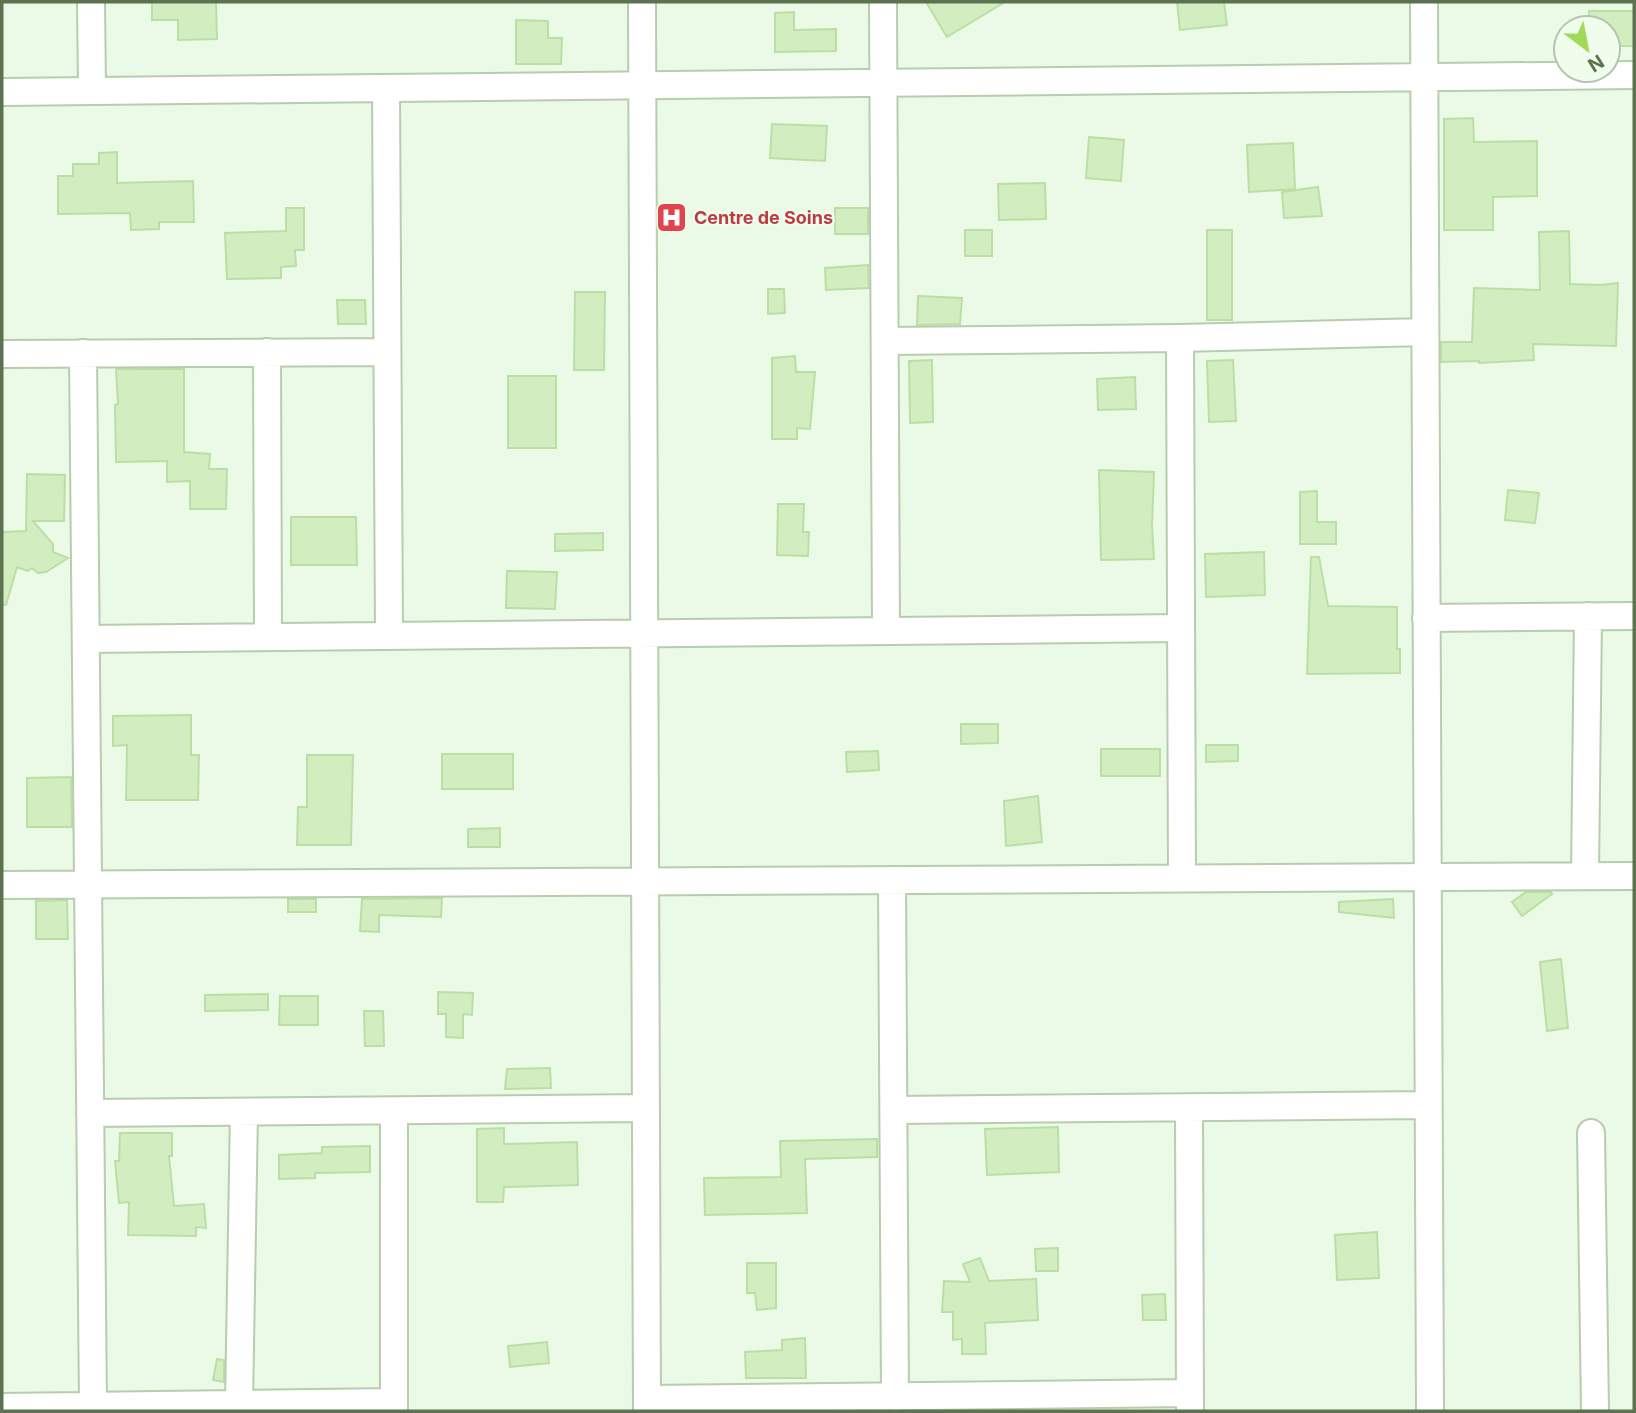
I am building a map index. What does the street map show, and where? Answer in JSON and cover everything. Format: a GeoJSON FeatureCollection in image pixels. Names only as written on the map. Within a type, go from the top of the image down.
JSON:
{"type":"FeatureCollection","features":[{"type":"Feature","properties":{"kind":"street"},"geometry":{"type":"LineString","coordinates":[[91,2],[92,91]]}},
{"type":"Feature","properties":{"kind":"street"},"geometry":{"type":"LineString","coordinates":[[642,2],[647,1405],[894,1396],[1190,1402],[1189,1108]]}},
{"type":"Feature","properties":{"kind":"street"},"geometry":{"type":"LineString","coordinates":[[883,2],[886,631]]}},
{"type":"Feature","properties":{"kind":"street"},"geometry":{"type":"LineString","coordinates":[[1424,2],[1430,1411]]}},
{"type":"Feature","properties":{"kind":"street"},"geometry":{"type":"LineString","coordinates":[[2,92],[1634,75]]}},
{"type":"Feature","properties":{"kind":"street"},"geometry":{"type":"LineString","coordinates":[[386,88],[388,636]]}},
{"type":"Feature","properties":{"kind":"street"},"geometry":{"type":"LineString","coordinates":[[885,341],[1425,332]]}},
{"type":"Feature","properties":{"kind":"street"},"geometry":{"type":"LineString","coordinates":[[1180,338],[1182,878]]}},
{"type":"Feature","properties":{"kind":"street"},"geometry":{"type":"LineString","coordinates":[[267,352],[268,638]]}},
{"type":"Feature","properties":{"kind":"street"},"geometry":{"type":"LineString","coordinates":[[2,354],[387,352]]}},
{"type":"Feature","properties":{"kind":"street"},"geometry":{"type":"LineString","coordinates":[[83,353],[93,1406]]}},
{"type":"Feature","properties":{"kind":"street"},"geometry":{"type":"LineString","coordinates":[[1426,618],[1634,616]]}},
{"type":"Feature","properties":{"kind":"street"},"geometry":{"type":"LineString","coordinates":[[1585,876],[1588,617]]}},
{"type":"Feature","properties":{"kind":"street"},"geometry":{"type":"LineString","coordinates":[[86,639],[1181,628]]}},
{"type":"Feature","properties":{"kind":"street"},"geometry":{"type":"LineString","coordinates":[[2,885],[1634,876]]}},
{"type":"Feature","properties":{"kind":"street"},"geometry":{"type":"LineString","coordinates":[[892,880],[894,1396]]}},
{"type":"Feature","properties":{"kind":"street"},"geometry":{"type":"LineString","coordinates":[[894,1110],[1428,1105]]}},
{"type":"Feature","properties":{"kind":"street"},"geometry":{"type":"LineString","coordinates":[[90,1113],[646,1108]]}},
{"type":"Feature","properties":{"kind":"street"},"geometry":{"type":"LineString","coordinates":[[2,1407],[239,1404],[394,1407],[394,1111]]}},
{"type":"Feature","properties":{"kind":"street"},"geometry":{"type":"LineString","coordinates":[[239,1404],[244,1112]]}},
{"type":"Feature","properties":{"kind":"street"},"geometry":{"type":"LineString","coordinates":[[1591,1133],[1595,1411]]}},
{"type":"Feature","properties":{"kind":"building"},"geometry":{"type":"Polygon","coordinates":[[[152,2],[216,2],[217,39],[178,40],[178,20],[152,20],[152,2]]]}},
{"type":"Feature","properties":{"kind":"building"},"geometry":{"type":"Polygon","coordinates":[[[926,2],[1005,2],[947,37],[926,2]]]}},
{"type":"Feature","properties":{"kind":"building"},"geometry":{"type":"Polygon","coordinates":[[[1177,2],[1224,2],[1227,25],[1180,30],[1177,2]]]}},
{"type":"Feature","properties":{"kind":"building"},"geometry":{"type":"Polygon","coordinates":[[[1589,11],[1634,11],[1634,46],[1622,46],[1622,14],[1589,14],[1589,11]]]}},
{"type":"Feature","properties":{"kind":"building"},"geometry":{"type":"Polygon","coordinates":[[[794,12],[794,30],[836,29],[836,51],[775,52],[775,13],[794,12]]]}},
{"type":"Feature","properties":{"kind":"building"},"geometry":{"type":"Polygon","coordinates":[[[516,20],[548,21],[548,38],[562,38],[561,64],[516,64],[516,20]]]}},
{"type":"Feature","properties":{"kind":"building"},"geometry":{"type":"Polygon","coordinates":[[[1473,118],[1474,142],[1537,141],[1537,196],[1493,197],[1493,230],[1444,230],[1444,119],[1473,118]]]}},
{"type":"Feature","properties":{"kind":"building"},"geometry":{"type":"Polygon","coordinates":[[[772,124],[827,126],[825,161],[770,158],[772,124]]]}},
{"type":"Feature","properties":{"kind":"building"},"geometry":{"type":"Polygon","coordinates":[[[1089,137],[1124,140],[1121,181],[1086,178],[1089,137]]]}},
{"type":"Feature","properties":{"kind":"building"},"geometry":{"type":"Polygon","coordinates":[[[1293,143],[1295,189],[1249,192],[1247,145],[1293,143]]]}},
{"type":"Feature","properties":{"kind":"building"},"geometry":{"type":"Polygon","coordinates":[[[117,152],[117,183],[193,181],[194,222],[159,222],[159,229],[131,230],[130,213],[58,214],[58,176],[73,176],[73,164],[99,164],[99,153],[117,152]]]}},
{"type":"Feature","properties":{"kind":"building"},"geometry":{"type":"Polygon","coordinates":[[[1045,183],[1046,219],[999,220],[998,184],[1045,183]]]}},
{"type":"Feature","properties":{"kind":"building"},"geometry":{"type":"Polygon","coordinates":[[[1318,187],[1322,216],[1284,218],[1282,192],[1318,187]]]}},
{"type":"Feature","properties":{"kind":"building"},"geometry":{"type":"Polygon","coordinates":[[[286,208],[304,208],[304,250],[295,250],[296,266],[281,267],[281,278],[227,279],[225,233],[286,231],[286,208]]]}},
{"type":"Feature","properties":{"kind":"building"},"geometry":{"type":"Polygon","coordinates":[[[835,208],[868,208],[868,234],[835,234],[835,208]]]}},
{"type":"Feature","properties":{"kind":"building"},"geometry":{"type":"Polygon","coordinates":[[[965,230],[992,230],[992,256],[965,256],[965,230]]]}},
{"type":"Feature","properties":{"kind":"building"},"geometry":{"type":"Polygon","coordinates":[[[1207,230],[1232,230],[1232,320],[1207,320],[1207,230]]]}},
{"type":"Feature","properties":{"kind":"building"},"geometry":{"type":"Polygon","coordinates":[[[1569,231],[1570,284],[1618,283],[1616,346],[1533,344],[1534,360],[1441,362],[1441,342],[1472,342],[1474,288],[1540,290],[1539,232],[1569,231]]]}},
{"type":"Feature","properties":{"kind":"building"},"geometry":{"type":"Polygon","coordinates":[[[868,265],[869,288],[826,290],[825,268],[868,265]]]}},
{"type":"Feature","properties":{"kind":"building"},"geometry":{"type":"Polygon","coordinates":[[[768,289],[784,289],[785,313],[768,314],[768,289]]]}},
{"type":"Feature","properties":{"kind":"building"},"geometry":{"type":"Polygon","coordinates":[[[575,292],[605,292],[604,370],[574,370],[575,292]]]}},
{"type":"Feature","properties":{"kind":"building"},"geometry":{"type":"Polygon","coordinates":[[[918,296],[962,298],[960,324],[917,325],[918,296]]]}},
{"type":"Feature","properties":{"kind":"building"},"geometry":{"type":"Polygon","coordinates":[[[337,300],[365,300],[366,324],[338,324],[337,300]]]}},
{"type":"Feature","properties":{"kind":"building"},"geometry":{"type":"Polygon","coordinates":[[[795,356],[796,372],[815,372],[810,429],[797,428],[797,439],[772,439],[772,358],[795,356]]]}},
{"type":"Feature","properties":{"kind":"building"},"geometry":{"type":"Polygon","coordinates":[[[932,360],[933,422],[910,423],[909,361],[932,360]]]}},
{"type":"Feature","properties":{"kind":"building"},"geometry":{"type":"Polygon","coordinates":[[[1233,360],[1236,421],[1209,422],[1207,361],[1233,360]]]}},
{"type":"Feature","properties":{"kind":"building"},"geometry":{"type":"Polygon","coordinates":[[[116,369],[184,369],[184,452],[210,454],[209,469],[227,469],[226,509],[190,509],[190,481],[167,482],[167,461],[116,462],[116,369]]]}},
{"type":"Feature","properties":{"kind":"building"},"geometry":{"type":"Polygon","coordinates":[[[508,376],[556,376],[556,448],[508,448],[508,376]]]}},
{"type":"Feature","properties":{"kind":"building"},"geometry":{"type":"Polygon","coordinates":[[[1135,377],[1136,409],[1098,410],[1097,379],[1135,377]]]}},
{"type":"Feature","properties":{"kind":"building"},"geometry":{"type":"Polygon","coordinates":[[[1099,470],[1154,472],[1154,559],[1101,560],[1099,470]]]}},
{"type":"Feature","properties":{"kind":"building"},"geometry":{"type":"Polygon","coordinates":[[[27,474],[65,475],[64,521],[33,521],[53,544],[53,552],[68,558],[46,572],[38,573],[32,568],[28,571],[17,567],[6,605],[2,604],[2,532],[26,531],[27,474]]]}},
{"type":"Feature","properties":{"kind":"building"},"geometry":{"type":"Polygon","coordinates":[[[1508,490],[1539,493],[1535,523],[1505,520],[1508,490]]]}},
{"type":"Feature","properties":{"kind":"building"},"geometry":{"type":"Polygon","coordinates":[[[1317,491],[1317,522],[1336,522],[1336,544],[1300,544],[1300,492],[1317,491]]]}},
{"type":"Feature","properties":{"kind":"building"},"geometry":{"type":"Polygon","coordinates":[[[778,504],[804,504],[803,532],[809,532],[808,556],[777,555],[778,504]]]}},
{"type":"Feature","properties":{"kind":"building"},"geometry":{"type":"Polygon","coordinates":[[[291,517],[356,517],[357,565],[291,565],[291,517]]]}},
{"type":"Feature","properties":{"kind":"building"},"geometry":{"type":"Polygon","coordinates":[[[603,533],[603,550],[555,551],[555,534],[603,533]]]}},
{"type":"Feature","properties":{"kind":"building"},"geometry":{"type":"Polygon","coordinates":[[[1264,552],[1265,595],[1206,597],[1205,554],[1264,552]]]}},
{"type":"Feature","properties":{"kind":"building"},"geometry":{"type":"Polygon","coordinates":[[[1311,557],[1319,557],[1328,606],[1397,607],[1400,673],[1307,674],[1311,557]]]}},
{"type":"Feature","properties":{"kind":"building"},"geometry":{"type":"Polygon","coordinates":[[[507,571],[557,572],[555,609],[506,608],[507,571]]]}},
{"type":"Feature","properties":{"kind":"building"},"geometry":{"type":"Polygon","coordinates":[[[191,715],[191,755],[199,755],[198,800],[126,800],[127,745],[113,746],[113,716],[191,715]]]}},
{"type":"Feature","properties":{"kind":"building"},"geometry":{"type":"Polygon","coordinates":[[[961,724],[998,724],[998,743],[961,744],[961,724]]]}},
{"type":"Feature","properties":{"kind":"building"},"geometry":{"type":"Polygon","coordinates":[[[1206,745],[1238,745],[1238,761],[1206,762],[1206,745]]]}},
{"type":"Feature","properties":{"kind":"building"},"geometry":{"type":"Polygon","coordinates":[[[1101,749],[1160,749],[1160,776],[1101,776],[1101,749]]]}},
{"type":"Feature","properties":{"kind":"building"},"geometry":{"type":"Polygon","coordinates":[[[878,751],[879,770],[847,772],[846,752],[878,751]]]}},
{"type":"Feature","properties":{"kind":"building"},"geometry":{"type":"Polygon","coordinates":[[[442,754],[513,754],[513,789],[442,789],[442,754]]]}},
{"type":"Feature","properties":{"kind":"building"},"geometry":{"type":"Polygon","coordinates":[[[307,755],[353,755],[351,845],[297,845],[298,807],[307,807],[307,755]]]}},
{"type":"Feature","properties":{"kind":"building"},"geometry":{"type":"Polygon","coordinates":[[[71,777],[72,827],[27,827],[27,778],[71,777]]]}},
{"type":"Feature","properties":{"kind":"building"},"geometry":{"type":"Polygon","coordinates":[[[1038,796],[1042,842],[1006,846],[1004,801],[1038,796]]]}},
{"type":"Feature","properties":{"kind":"building"},"geometry":{"type":"Polygon","coordinates":[[[500,828],[500,847],[468,847],[468,829],[500,828]]]}},
{"type":"Feature","properties":{"kind":"building"},"geometry":{"type":"Polygon","coordinates":[[[1526,892],[1552,894],[1522,916],[1512,902],[1526,892]]]}},
{"type":"Feature","properties":{"kind":"building"},"geometry":{"type":"Polygon","coordinates":[[[442,898],[441,917],[379,915],[379,932],[360,931],[362,899],[442,898]]]}},
{"type":"Feature","properties":{"kind":"building"},"geometry":{"type":"Polygon","coordinates":[[[288,899],[316,899],[316,912],[288,912],[288,899]]]}},
{"type":"Feature","properties":{"kind":"building"},"geometry":{"type":"Polygon","coordinates":[[[1393,899],[1394,918],[1339,912],[1339,902],[1393,899]]]}},
{"type":"Feature","properties":{"kind":"building"},"geometry":{"type":"Polygon","coordinates":[[[67,900],[68,939],[36,939],[36,901],[67,900]]]}},
{"type":"Feature","properties":{"kind":"building"},"geometry":{"type":"Polygon","coordinates":[[[1561,959],[1568,1028],[1547,1031],[1540,962],[1561,959]]]}},
{"type":"Feature","properties":{"kind":"building"},"geometry":{"type":"Polygon","coordinates":[[[438,992],[473,993],[472,1015],[463,1014],[463,1038],[446,1037],[446,1014],[438,1014],[438,992]]]}},
{"type":"Feature","properties":{"kind":"building"},"geometry":{"type":"Polygon","coordinates":[[[268,994],[268,1010],[205,1011],[205,995],[268,994]]]}},
{"type":"Feature","properties":{"kind":"building"},"geometry":{"type":"Polygon","coordinates":[[[280,996],[318,996],[318,1025],[279,1025],[280,996]]]}},
{"type":"Feature","properties":{"kind":"building"},"geometry":{"type":"Polygon","coordinates":[[[364,1011],[383,1011],[384,1046],[365,1046],[364,1011]]]}},
{"type":"Feature","properties":{"kind":"building"},"geometry":{"type":"Polygon","coordinates":[[[550,1068],[551,1088],[505,1089],[507,1069],[550,1068]]]}},
{"type":"Feature","properties":{"kind":"building"},"geometry":{"type":"Polygon","coordinates":[[[1058,1127],[1059,1172],[987,1175],[985,1129],[1058,1127]]]}},
{"type":"Feature","properties":{"kind":"building"},"geometry":{"type":"Polygon","coordinates":[[[504,1128],[504,1144],[577,1142],[578,1185],[504,1187],[503,1202],[477,1202],[477,1129],[504,1128]]]}},
{"type":"Feature","properties":{"kind":"building"},"geometry":{"type":"Polygon","coordinates":[[[120,1133],[172,1133],[172,1156],[169,1156],[174,1206],[204,1204],[206,1228],[196,1227],[196,1236],[128,1235],[129,1202],[119,1203],[115,1161],[119,1161],[120,1133]]]}},
{"type":"Feature","properties":{"kind":"building"},"geometry":{"type":"Polygon","coordinates":[[[877,1139],[877,1157],[805,1159],[807,1213],[705,1215],[704,1178],[781,1177],[780,1141],[877,1139]]]}},
{"type":"Feature","properties":{"kind":"building"},"geometry":{"type":"Polygon","coordinates":[[[370,1146],[370,1172],[315,1173],[315,1178],[279,1179],[279,1155],[322,1153],[322,1147],[370,1146]]]}},
{"type":"Feature","properties":{"kind":"building"},"geometry":{"type":"Polygon","coordinates":[[[1377,1232],[1379,1278],[1337,1280],[1335,1235],[1377,1232]]]}},
{"type":"Feature","properties":{"kind":"building"},"geometry":{"type":"Polygon","coordinates":[[[1058,1248],[1058,1271],[1036,1271],[1035,1249],[1058,1248]]]}},
{"type":"Feature","properties":{"kind":"building"},"geometry":{"type":"Polygon","coordinates":[[[980,1258],[989,1281],[1036,1279],[1038,1320],[985,1323],[986,1354],[962,1354],[962,1339],[953,1340],[953,1312],[942,1312],[944,1281],[970,1282],[963,1264],[980,1258]]]}},
{"type":"Feature","properties":{"kind":"building"},"geometry":{"type":"Polygon","coordinates":[[[747,1263],[776,1263],[776,1308],[757,1310],[755,1293],[747,1293],[747,1263]]]}},
{"type":"Feature","properties":{"kind":"building"},"geometry":{"type":"Polygon","coordinates":[[[1165,1294],[1166,1320],[1143,1320],[1142,1295],[1165,1294]]]}},
{"type":"Feature","properties":{"kind":"building"},"geometry":{"type":"Polygon","coordinates":[[[805,1338],[806,1378],[746,1378],[745,1352],[782,1350],[782,1340],[805,1338]]]}},
{"type":"Feature","properties":{"kind":"building"},"geometry":{"type":"Polygon","coordinates":[[[547,1342],[549,1363],[510,1367],[508,1346],[547,1342]]]}},
{"type":"Feature","properties":{"kind":"building"},"geometry":{"type":"Polygon","coordinates":[[[217,1359],[224,1360],[224,1382],[213,1380],[217,1359]]]}},
{"type":"Feature","properties":{"kind":"place","name":"Centre de Soins"},"geometry":{"type":"Point","coordinates":[671,217]}}]}
